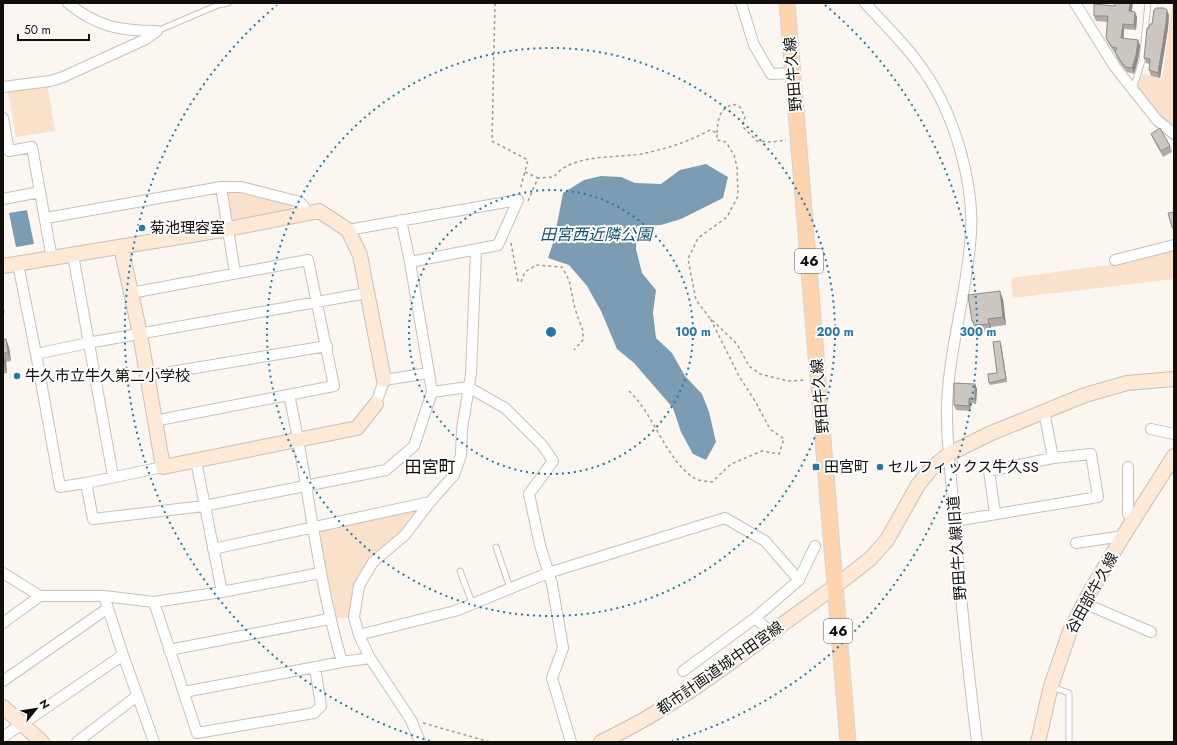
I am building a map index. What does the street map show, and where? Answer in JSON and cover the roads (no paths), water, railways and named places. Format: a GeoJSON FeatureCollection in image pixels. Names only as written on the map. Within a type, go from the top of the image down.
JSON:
{"type":"FeatureCollection","features":[{"type":"Feature","properties":{"kind":"main road","name":"野田牛久線"},"geometry":{"type":"LineString","coordinates":[[787,3],[793,73],[794,139],[818,379],[848,742]]}},
{"type":"Feature","properties":{"kind":"street"},"geometry":{"type":"LineString","coordinates":[[68,3],[90,18],[112,28],[127,31],[157,31]]}},
{"type":"Feature","properties":{"kind":"street"},"geometry":{"type":"LineString","coordinates":[[741,3],[754,45],[771,74],[793,73]]}},
{"type":"Feature","properties":{"kind":"street","name":"野田牛久線旧道"},"geometry":{"type":"LineString","coordinates":[[865,3],[914,58],[934,87],[944,105],[964,166],[970,199],[971,233],[947,404],[949,454],[960,597],[977,742]]}},
{"type":"Feature","properties":{"kind":"street"},"geometry":{"type":"LineString","coordinates":[[1075,3],[1115,67],[1157,120],[1174,134]]}},
{"type":"Feature","properties":{"kind":"street"},"geometry":{"type":"LineString","coordinates":[[3,88],[50,81],[146,39],[157,31]]}},
{"type":"Feature","properties":{"kind":"street"},"geometry":{"type":"LineString","coordinates":[[3,118],[6,151],[32,147],[46,218],[52,259]]}},
{"type":"Feature","properties":{"kind":"street"},"geometry":{"type":"LineString","coordinates":[[46,218],[221,187],[241,187],[300,202],[309,213]]}},
{"type":"Feature","properties":{"kind":"street"},"geometry":{"type":"LineString","coordinates":[[221,187],[235,273]]}},
{"type":"Feature","properties":{"kind":"street"},"geometry":{"type":"LineString","coordinates":[[3,199],[40,192]]}},
{"type":"Feature","properties":{"kind":"street"},"geometry":{"type":"LineString","coordinates":[[348,230],[518,200],[498,245],[476,251],[410,262]]}},
{"type":"Feature","properties":{"kind":"street"},"geometry":{"type":"LineString","coordinates":[[3,266],[228,229],[319,211],[348,230],[360,256],[384,380],[376,404],[357,428],[60,487],[18,264]]}},
{"type":"Feature","properties":{"kind":"street"},"geometry":{"type":"LineString","coordinates":[[86,483],[93,519],[204,506],[307,487],[386,470],[414,446],[432,392],[410,262],[401,220]]}},
{"type":"Feature","properties":{"kind":"street"},"geometry":{"type":"LineString","coordinates":[[1115,260],[1174,245]]}},
{"type":"Feature","properties":{"kind":"street"},"geometry":{"type":"LineString","coordinates":[[121,247],[140,334],[163,466]]}},
{"type":"Feature","properties":{"kind":"street"},"geometry":{"type":"LineString","coordinates":[[420,742],[411,720],[370,658],[359,635],[354,617],[359,586],[373,562],[405,535],[430,502],[454,475],[460,455],[468,387],[471,374],[476,251]]}},
{"type":"Feature","properties":{"kind":"street"},"geometry":{"type":"LineString","coordinates":[[73,255],[113,476]]}},
{"type":"Feature","properties":{"kind":"street"},"geometry":{"type":"LineString","coordinates":[[131,293],[308,260],[327,346],[334,386],[154,421]]}},
{"type":"Feature","properties":{"kind":"street"},"geometry":{"type":"LineString","coordinates":[[36,354],[88,342],[367,293]]}},
{"type":"Feature","properties":{"kind":"street"},"geometry":{"type":"LineString","coordinates":[[147,376],[327,346]]}},
{"type":"Feature","properties":{"kind":"street"},"geometry":{"type":"LineString","coordinates":[[384,380],[429,373]]}},
{"type":"Feature","properties":{"kind":"street","name":"都市計画道城中田宮線"},"geometry":{"type":"LineString","coordinates":[[601,742],[663,710],[703,683],[870,559],[887,540],[918,485],[931,469],[949,454],[989,434],[1044,411],[1110,387],[1145,380],[1174,379]]}},
{"type":"Feature","properties":{"kind":"street"},"geometry":{"type":"LineString","coordinates":[[432,392],[468,387],[505,408],[542,446],[553,461],[529,494],[552,584],[562,648],[552,678],[571,742]]}},
{"type":"Feature","properties":{"kind":"street"},"geometry":{"type":"LineString","coordinates":[[289,395],[299,439],[312,529],[329,619],[342,662]]}},
{"type":"Feature","properties":{"kind":"street"},"geometry":{"type":"LineString","coordinates":[[1044,411],[1053,458]]}},
{"type":"Feature","properties":{"kind":"street"},"geometry":{"type":"LineString","coordinates":[[1151,429],[1174,434]]}},
{"type":"Feature","properties":{"kind":"street"},"geometry":{"type":"LineString","coordinates":[[955,521],[994,513],[1098,497],[1091,454],[1053,458],[988,471],[994,513]]}},
{"type":"Feature","properties":{"kind":"street","name":"谷田部牛久線"},"geometry":{"type":"LineString","coordinates":[[1038,742],[1051,686],[1070,631],[1084,603],[1123,536],[1174,456]]}},
{"type":"Feature","properties":{"kind":"street"},"geometry":{"type":"LineString","coordinates":[[196,461],[222,592]]}},
{"type":"Feature","properties":{"kind":"street"},"geometry":{"type":"LineString","coordinates":[[1128,467],[1128,514],[1134,518]]}},
{"type":"Feature","properties":{"kind":"street"},"geometry":{"type":"LineString","coordinates":[[213,549],[312,529],[430,502]]}},
{"type":"Feature","properties":{"kind":"street"},"geometry":{"type":"LineString","coordinates":[[359,635],[455,611],[548,573],[725,518],[765,541],[799,580]]}},
{"type":"Feature","properties":{"kind":"street"},"geometry":{"type":"LineString","coordinates":[[1076,543],[1123,536]]}},
{"type":"Feature","properties":{"kind":"street"},"geometry":{"type":"LineString","coordinates":[[683,671],[755,618],[799,580],[814,546]]}},
{"type":"Feature","properties":{"kind":"street"},"geometry":{"type":"LineString","coordinates":[[3,573],[40,596],[104,596],[154,602],[222,592],[320,573]]}},
{"type":"Feature","properties":{"kind":"street"},"geometry":{"type":"LineString","coordinates":[[3,623],[40,596]]}},
{"type":"Feature","properties":{"kind":"street"},"geometry":{"type":"LineString","coordinates":[[104,596],[154,742]]}},
{"type":"Feature","properties":{"kind":"street"},"geometry":{"type":"LineString","coordinates":[[154,602],[197,733],[314,713],[321,706],[315,667]]}},
{"type":"Feature","properties":{"kind":"street"},"geometry":{"type":"LineString","coordinates":[[1084,603],[1151,632]]}},
{"type":"Feature","properties":{"kind":"street"},"geometry":{"type":"LineString","coordinates":[[3,681],[108,608]]}},
{"type":"Feature","properties":{"kind":"street"},"geometry":{"type":"LineString","coordinates":[[755,618],[772,633]]}},
{"type":"Feature","properties":{"kind":"street"},"geometry":{"type":"LineString","coordinates":[[169,650],[329,619]]}},
{"type":"Feature","properties":{"kind":"street"},"geometry":{"type":"LineString","coordinates":[[3,737],[123,655]]}},
{"type":"Feature","properties":{"kind":"street"},"geometry":{"type":"LineString","coordinates":[[184,692],[370,658]]}},
{"type":"Feature","properties":{"kind":"street"},"geometry":{"type":"LineString","coordinates":[[77,742],[137,696]]}},
{"type":"Feature","properties":{"kind":"street"},"geometry":{"type":"LineString","coordinates":[[3,707],[42,742]]}},
{"type":"Feature","properties":{"kind":"lane"},"geometry":{"type":"LineString","coordinates":[[157,31],[218,5],[228,3]]}},
{"type":"Feature","properties":{"kind":"lane"},"geometry":{"type":"LineString","coordinates":[[1133,90],[1142,61],[1148,3]]}},
{"type":"Feature","properties":{"kind":"lane"},"geometry":{"type":"LineString","coordinates":[[496,547],[510,588]]}},
{"type":"Feature","properties":{"kind":"lane"},"geometry":{"type":"LineString","coordinates":[[460,571],[472,603]]}},
{"type":"Feature","properties":{"kind":"lane"},"geometry":{"type":"LineString","coordinates":[[1051,686],[1069,693],[1069,742]]}},
{"type":"Feature","properties":{"kind":"water","name":"田宮西近隣公園"},"geometry":{"type":"Polygon","coordinates":[[[706,164],[728,177],[723,198],[681,219],[661,225],[637,226],[636,249],[642,273],[656,290],[653,313],[656,338],[672,353],[685,376],[702,394],[709,412],[716,442],[706,460],[693,454],[681,432],[673,408],[634,363],[617,349],[601,311],[587,286],[569,265],[548,258],[554,240],[563,193],[584,180],[601,176],[621,177],[635,183],[661,184],[680,170],[706,164]]]}},
{"type":"Feature","properties":{"kind":"water"},"geometry":{"type":"Polygon","coordinates":[[[27,210],[34,244],[16,247],[9,213],[27,210]]]}},
{"type":"Feature","properties":{"kind":"place","name":"菊池理容室"},"geometry":{"type":"Point","coordinates":[142,228]}},
{"type":"Feature","properties":{"kind":"place","name":"牛久市立牛久第二小学校"},"geometry":{"type":"Point","coordinates":[17,376]}},
{"type":"Feature","properties":{"kind":"place","name":"田宮町"},"geometry":{"type":"Point","coordinates":[816,467]}},
{"type":"Feature","properties":{"kind":"place","name":"セルフィックス牛久SS"},"geometry":{"type":"Point","coordinates":[880,467]}},
{"type":"Feature","properties":{"kind":"district","name":"田宮町"},"geometry":{"type":"Point","coordinates":[430,467]}}]}
